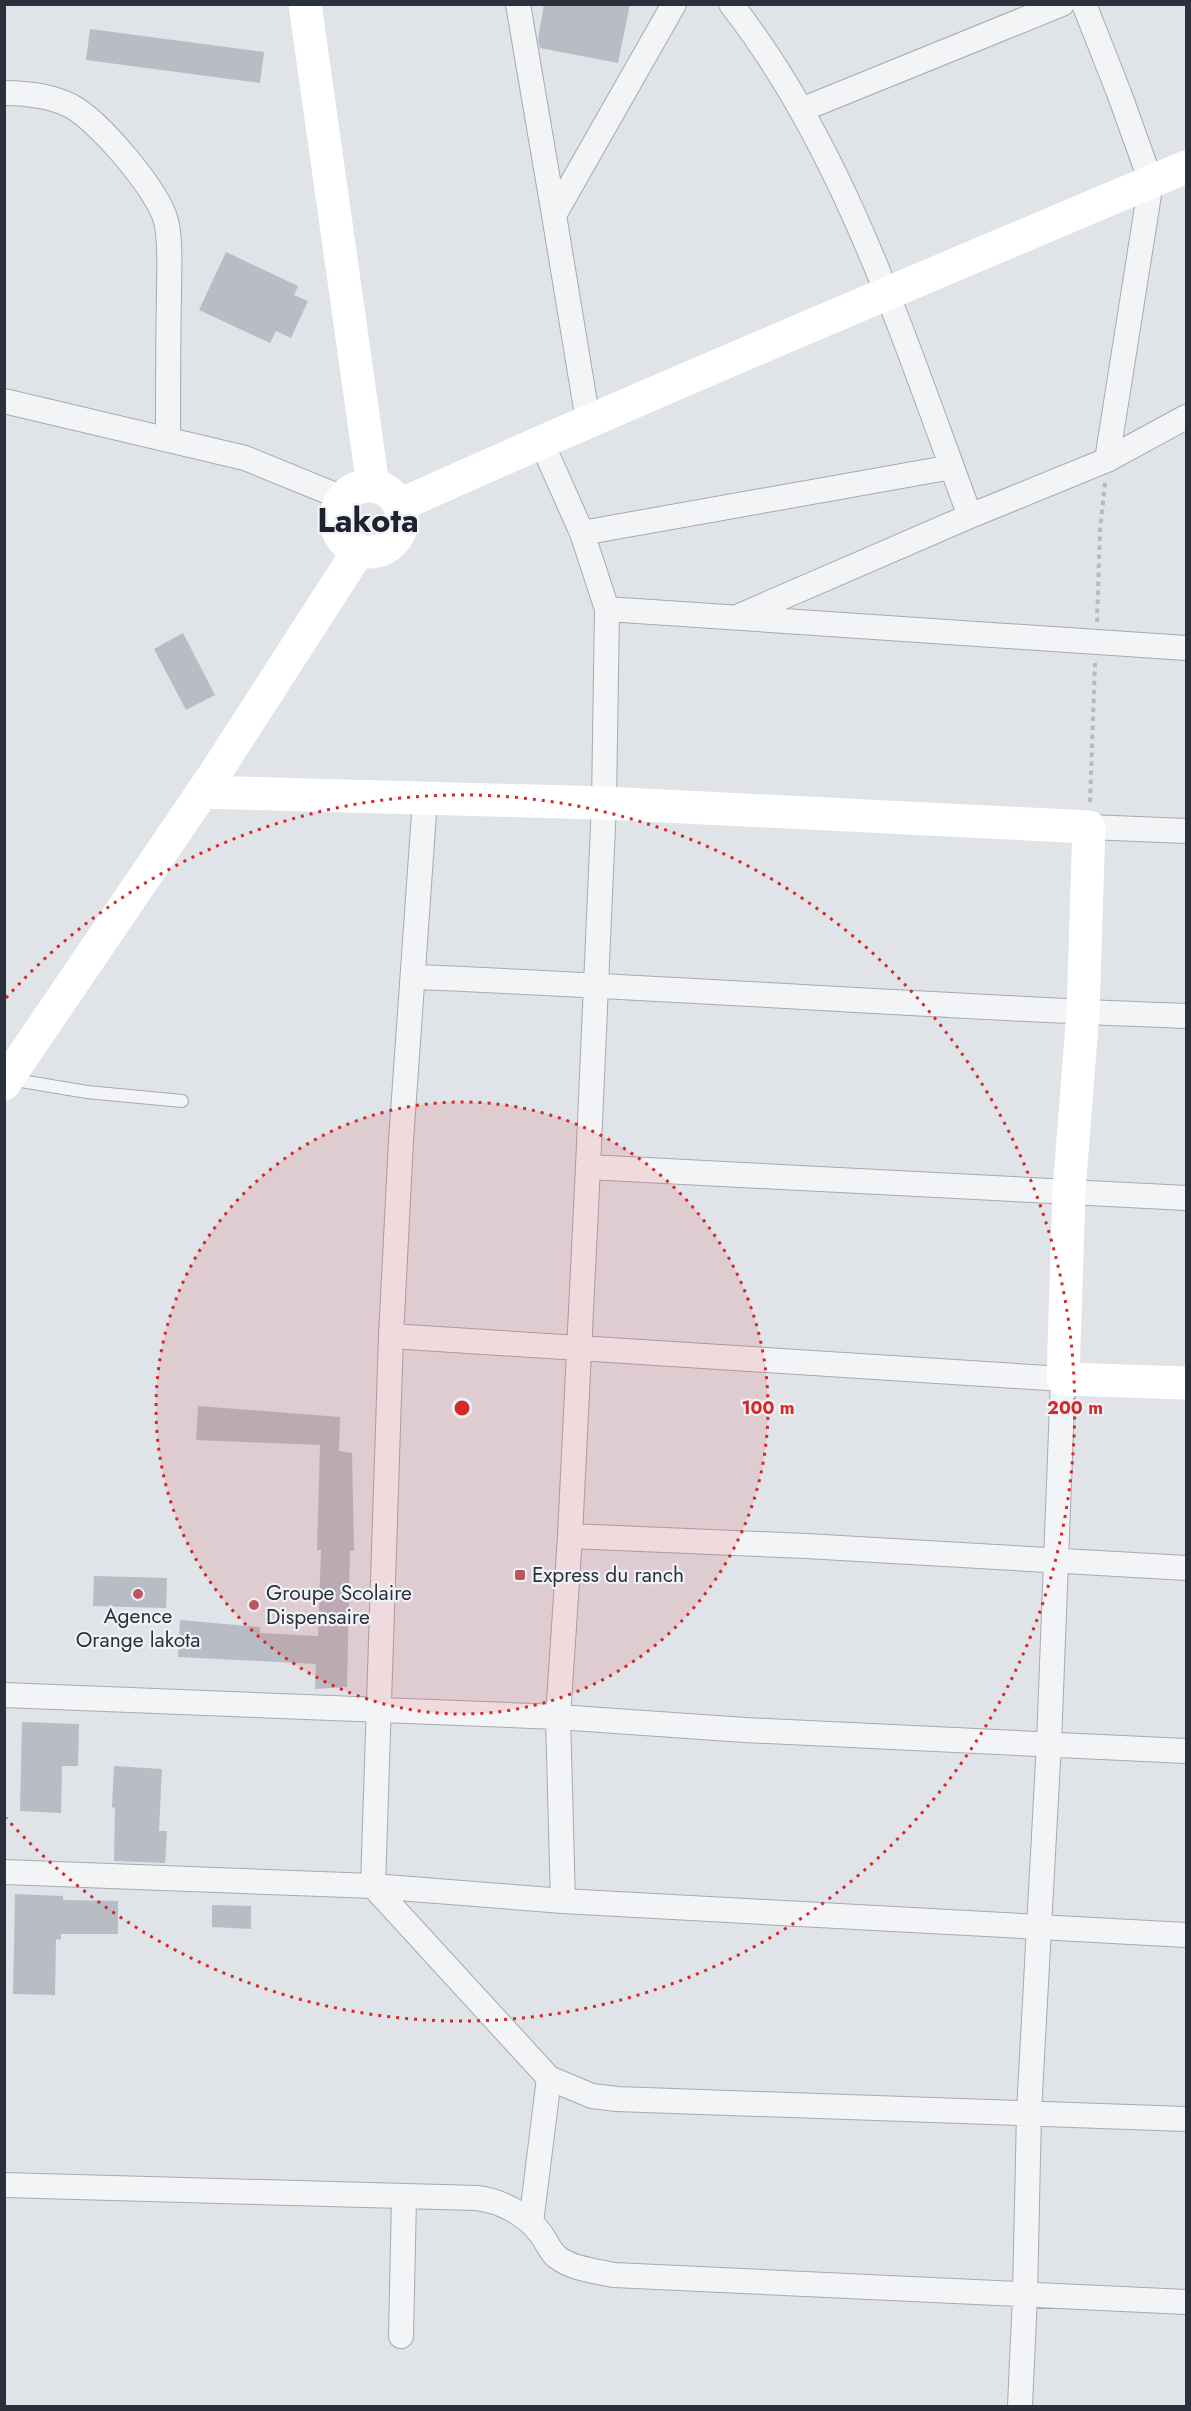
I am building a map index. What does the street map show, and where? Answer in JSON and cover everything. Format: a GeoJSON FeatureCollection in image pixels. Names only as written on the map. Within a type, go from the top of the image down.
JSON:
{"type":"FeatureCollection","features":[{"type":"Feature","properties":{"kind":"main road"},"geometry":{"type":"LineString","coordinates":[[305,4],[373,486]]}},
{"type":"Feature","properties":{"kind":"main road"},"geometry":{"type":"LineString","coordinates":[[400,505],[541,441],[1186,167]]}},
{"type":"Feature","properties":{"kind":"main road"},"geometry":{"type":"LineString","coordinates":[[373,486],[393,495],[400,505],[402,524],[394,541],[378,551],[359,550],[343,539],[336,514],[343,498],[356,488],[373,486]]}},
{"type":"Feature","properties":{"kind":"main road"},"geometry":{"type":"LineString","coordinates":[[6,1081],[216,772],[359,550]]}},
{"type":"Feature","properties":{"kind":"main road"},"geometry":{"type":"LineString","coordinates":[[202,792],[604,803],[1089,827],[1083,1012],[1069,1191],[1063,1379],[1186,1383]]}},
{"type":"Feature","properties":{"kind":"street"},"geometry":{"type":"LineString","coordinates":[[518,4],[588,421]]}},
{"type":"Feature","properties":{"kind":"street"},"geometry":{"type":"LineString","coordinates":[[554,215],[674,4]]}},
{"type":"Feature","properties":{"kind":"street"},"geometry":{"type":"LineString","coordinates":[[731,4],[760,42],[801,110],[888,292],[970,516]]}},
{"type":"Feature","properties":{"kind":"street"},"geometry":{"type":"LineString","coordinates":[[801,110],[1062,4]]}},
{"type":"Feature","properties":{"kind":"street"},"geometry":{"type":"LineString","coordinates":[[1084,4],[1151,182],[1107,460]]}},
{"type":"Feature","properties":{"kind":"street"},"geometry":{"type":"LineString","coordinates":[[4,93],[28,93],[71,106],[126,156],[151,188],[166,221],[169,268],[168,440]]}},
{"type":"Feature","properties":{"kind":"street"},"geometry":{"type":"LineString","coordinates":[[4,401],[244,458],[343,498]]}},
{"type":"Feature","properties":{"kind":"street"},"geometry":{"type":"LineString","coordinates":[[733,619],[970,516],[1107,460],[1186,417]]}},
{"type":"Feature","properties":{"kind":"street"},"geometry":{"type":"LineString","coordinates":[[541,441],[582,533],[608,609],[604,803],[588,1167],[570,1536],[558,1717],[563,1901]]}},
{"type":"Feature","properties":{"kind":"street"},"geometry":{"type":"LineString","coordinates":[[582,533],[952,467]]}},
{"type":"Feature","properties":{"kind":"street"},"geometry":{"type":"LineString","coordinates":[[608,609],[1186,648]]}},
{"type":"Feature","properties":{"kind":"street"},"geometry":{"type":"LineString","coordinates":[[425,799],[401,1141],[391,1336],[373,1886],[549,2078],[592,2096],[617,2099],[1186,2119]]}},
{"type":"Feature","properties":{"kind":"street"},"geometry":{"type":"LineString","coordinates":[[1089,827],[1186,831]]}},
{"type":"Feature","properties":{"kind":"street"},"geometry":{"type":"LineString","coordinates":[[414,977],[595,984],[1186,1016]]}},
{"type":"Feature","properties":{"kind":"street"},"geometry":{"type":"LineString","coordinates":[[588,1167],[1186,1198]]}},
{"type":"Feature","properties":{"kind":"street"},"geometry":{"type":"LineString","coordinates":[[391,1336],[1063,1379],[1049,1743],[1029,2112],[1020,2406]]}},
{"type":"Feature","properties":{"kind":"street"},"geometry":{"type":"LineString","coordinates":[[570,1536],[1186,1568]]}},
{"type":"Feature","properties":{"kind":"street"},"geometry":{"type":"LineString","coordinates":[[4,1695],[558,1717],[745,1730],[1186,1751]]}},
{"type":"Feature","properties":{"kind":"street"},"geometry":{"type":"LineString","coordinates":[[4,1872],[373,1886],[563,1901],[1186,1935]]}},
{"type":"Feature","properties":{"kind":"street"},"geometry":{"type":"LineString","coordinates":[[531,2223],[549,2078]]}},
{"type":"Feature","properties":{"kind":"street"},"geometry":{"type":"LineString","coordinates":[[4,2185],[492,2200],[520,2214],[531,2223],[558,2258],[573,2266],[614,2275],[1186,2302]]}},
{"type":"Feature","properties":{"kind":"street"},"geometry":{"type":"LineString","coordinates":[[401,2336],[404,2197]]}},
{"type":"Feature","properties":{"kind":"lane"},"geometry":{"type":"LineString","coordinates":[[6,1081],[182,1101]]}},
{"type":"Feature","properties":{"kind":"building"},"geometry":{"type":"Polygon","coordinates":[[[544,4],[630,4],[618,63],[540,48],[538,39],[544,4]]]}},
{"type":"Feature","properties":{"kind":"building"},"geometry":{"type":"Polygon","coordinates":[[[90,29],[264,52],[260,83],[86,60],[90,29]]]}},
{"type":"Feature","properties":{"kind":"building"},"geometry":{"type":"Polygon","coordinates":[[[226,252],[298,286],[294,295],[308,301],[291,338],[276,331],[270,343],[199,310],[226,252]]]}},
{"type":"Feature","properties":{"kind":"building"},"geometry":{"type":"Polygon","coordinates":[[[183,633],[215,695],[186,710],[154,649],[183,633]]]}},
{"type":"Feature","properties":{"kind":"building"},"geometry":{"type":"Polygon","coordinates":[[[198,1406],[340,1417],[339,1451],[352,1453],[354,1551],[350,1551],[347,1687],[315,1689],[316,1664],[178,1657],[180,1620],[260,1627],[260,1633],[318,1636],[321,1550],[317,1550],[320,1445],[196,1440],[198,1406]]]}},
{"type":"Feature","properties":{"kind":"building"},"geometry":{"type":"Polygon","coordinates":[[[94,1576],[167,1578],[166,1608],[93,1606],[94,1576]]]}},
{"type":"Feature","properties":{"kind":"building"},"geometry":{"type":"Polygon","coordinates":[[[22,1722],[79,1724],[78,1766],[62,1766],[61,1813],[20,1811],[22,1722]]]}},
{"type":"Feature","properties":{"kind":"building"},"geometry":{"type":"Polygon","coordinates":[[[114,1766],[162,1769],[159,1831],[167,1831],[165,1863],[114,1861],[115,1808],[112,1807],[114,1766]]]}},
{"type":"Feature","properties":{"kind":"building"},"geometry":{"type":"Polygon","coordinates":[[[15,1894],[63,1896],[63,1900],[118,1901],[118,1934],[61,1934],[61,1940],[56,1939],[55,1995],[13,1994],[15,1894]]]}},
{"type":"Feature","properties":{"kind":"building"},"geometry":{"type":"Polygon","coordinates":[[[212,1905],[251,1906],[251,1929],[212,1927],[212,1905]]]}},
{"type":"Feature","properties":{"kind":"place","name":"Express du ranch"},"geometry":{"type":"Point","coordinates":[520,1575]}},
{"type":"Feature","properties":{"kind":"place","name":"Agence Orange lakota"},"geometry":{"type":"Point","coordinates":[138,1594]}},
{"type":"Feature","properties":{"kind":"place","name":"Groupe Scolaire Dispensaire"},"geometry":{"type":"Point","coordinates":[254,1605]}},
{"type":"Feature","properties":{"kind":"district","name":"Lakota"},"geometry":{"type":"Point","coordinates":[368,520]}}]}
